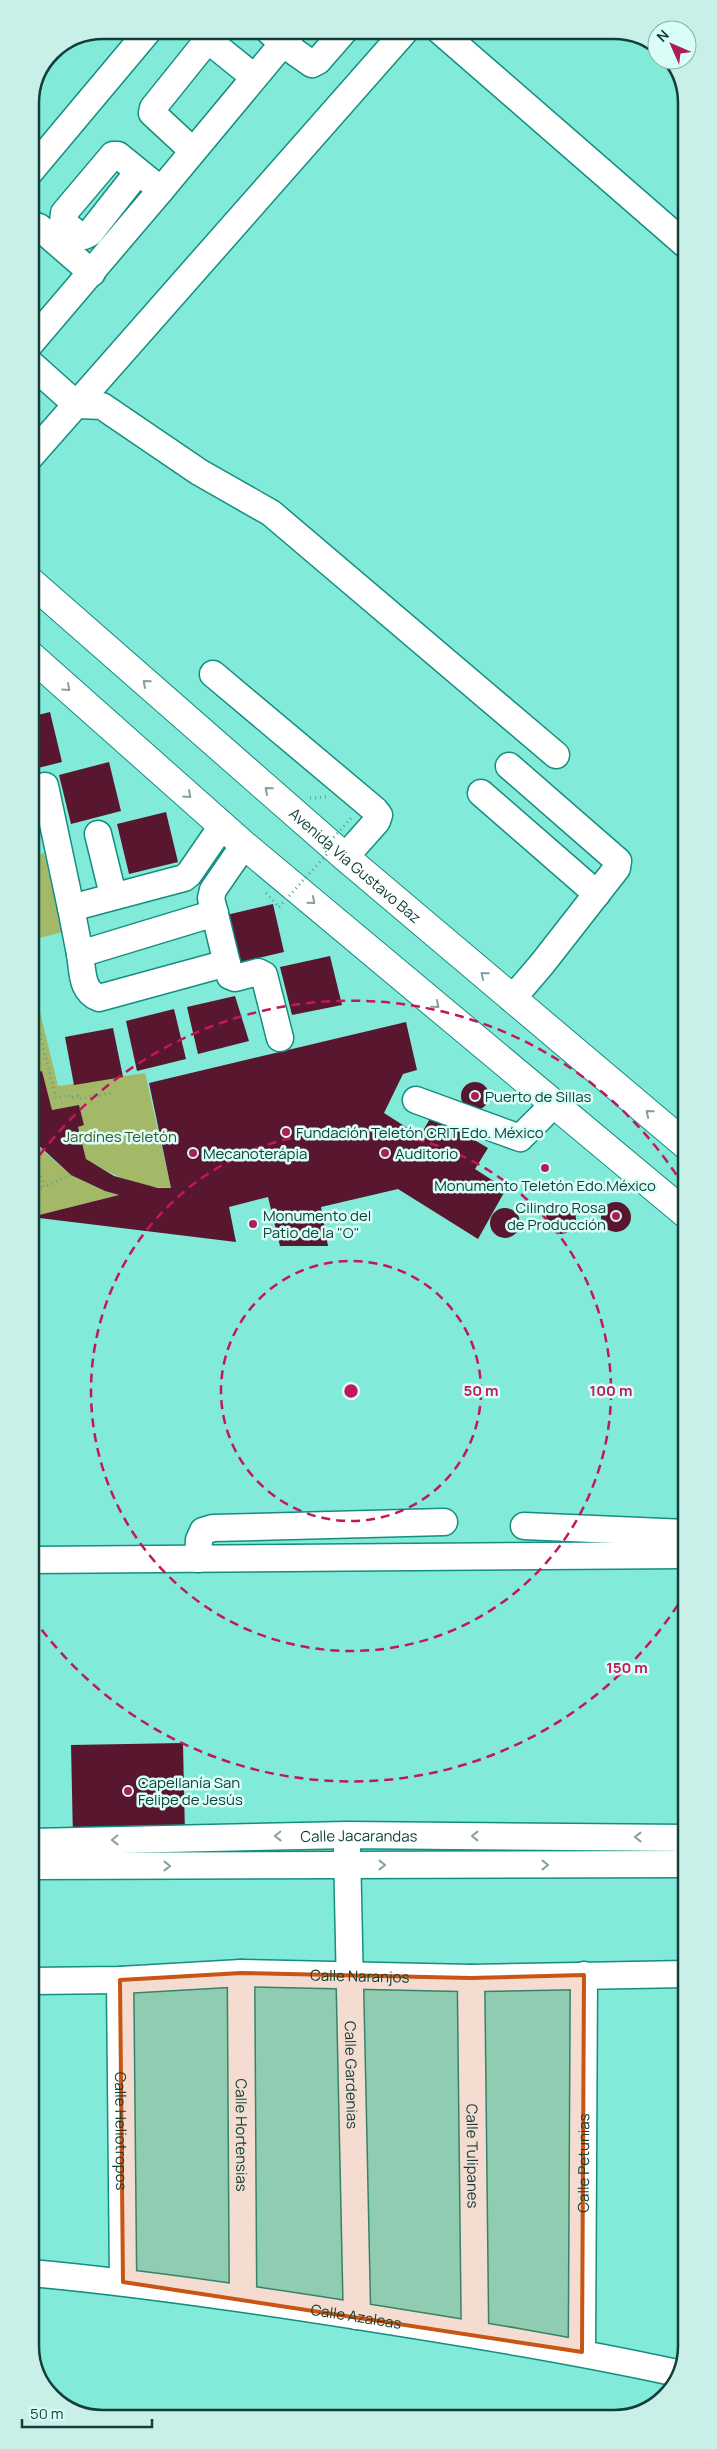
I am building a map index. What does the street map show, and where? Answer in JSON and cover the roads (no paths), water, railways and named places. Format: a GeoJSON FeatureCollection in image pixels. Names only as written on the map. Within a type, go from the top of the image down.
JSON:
{"type":"FeatureCollection","features":[{"type":"Feature","properties":{"kind":"main road","name":"Avenida Via Gustavo Baz"},"geometry":{"type":"LineString","coordinates":[[39,589],[345,857],[678,1138]]}},
{"type":"Feature","properties":{"kind":"main road"},"geometry":{"type":"LineString","coordinates":[[39,663],[244,845],[678,1207]]}},
{"type":"Feature","properties":{"kind":"street"},"geometry":{"type":"LineString","coordinates":[[39,161],[142,39]]}},
{"type":"Feature","properties":{"kind":"street"},"geometry":{"type":"LineString","coordinates":[[39,334],[92,273],[254,77],[279,39]]}},
{"type":"Feature","properties":{"kind":"street"},"geometry":{"type":"LineString","coordinates":[[286,39],[312,64],[318,61],[337,39]]}},
{"type":"Feature","properties":{"kind":"street"},"geometry":{"type":"LineString","coordinates":[[39,447],[398,39]]}},
{"type":"Feature","properties":{"kind":"street"},"geometry":{"type":"LineString","coordinates":[[449,39],[678,237]]}},
{"type":"Feature","properties":{"kind":"street"},"geometry":{"type":"LineString","coordinates":[[193,151],[152,113],[153,108],[202,47],[207,43],[213,44],[254,77]]}},
{"type":"Feature","properties":{"kind":"street"},"geometry":{"type":"LineString","coordinates":[[138,172],[161,190]]}},
{"type":"Feature","properties":{"kind":"street"},"geometry":{"type":"LineString","coordinates":[[39,227],[92,273]]}},
{"type":"Feature","properties":{"kind":"street"},"geometry":{"type":"LineString","coordinates":[[39,371],[77,405],[102,406],[199,472],[271,513],[556,755]]}},
{"type":"Feature","properties":{"kind":"street"},"geometry":{"type":"LineString","coordinates":[[213,674],[376,810],[379,815],[377,821],[345,857]]}},
{"type":"Feature","properties":{"kind":"street"},"geometry":{"type":"LineString","coordinates":[[509,766],[618,861],[617,868],[542,964],[512,999]]}},
{"type":"Feature","properties":{"kind":"street"},"geometry":{"type":"LineString","coordinates":[[45,786],[71,908],[85,988],[91,995],[99,998],[228,963]]}},
{"type":"Feature","properties":{"kind":"street"},"geometry":{"type":"LineString","coordinates":[[481,793],[597,894]]}},
{"type":"Feature","properties":{"kind":"street"},"geometry":{"type":"LineString","coordinates":[[71,908],[113,895],[184,878],[189,874],[222,826]]}},
{"type":"Feature","properties":{"kind":"street"},"geometry":{"type":"LineString","coordinates":[[98,834],[113,895]]}},
{"type":"Feature","properties":{"kind":"street"},"geometry":{"type":"LineString","coordinates":[[244,845],[212,893],[211,898],[232,978],[258,972],[264,975],[280,1038]]}},
{"type":"Feature","properties":{"kind":"street"},"geometry":{"type":"LineString","coordinates":[[80,954],[215,913]]}},
{"type":"Feature","properties":{"kind":"street"},"geometry":{"type":"LineString","coordinates":[[416,1100],[520,1138],[554,1104]]}},
{"type":"Feature","properties":{"kind":"street"},"geometry":{"type":"LineString","coordinates":[[198,1559],[199,1540],[203,1531],[213,1528],[444,1522]]}},
{"type":"Feature","properties":{"kind":"street"},"geometry":{"type":"LineString","coordinates":[[524,1526],[678,1533]]}},
{"type":"Feature","properties":{"kind":"street"},"geometry":{"type":"LineString","coordinates":[[39,1560],[678,1556]]}},
{"type":"Feature","properties":{"kind":"street","name":"Calle Jacarandas"},"geometry":{"type":"LineString","coordinates":[[39,1842],[347,1835],[678,1838]]}},
{"type":"Feature","properties":{"kind":"street","name":"Calle Gardenias"},"geometry":{"type":"LineString","coordinates":[[347,1835],[358,2316]]}},
{"type":"Feature","properties":{"kind":"street","name":"Calle Jacarandas"},"geometry":{"type":"LineString","coordinates":[[39,1866],[678,1864]]}},
{"type":"Feature","properties":{"kind":"street","name":"Calle Naranjos"},"geometry":{"type":"LineString","coordinates":[[39,1981],[120,1980],[241,1973],[471,1978],[678,1974]]}},
{"type":"Feature","properties":{"kind":"street","name":"Calle Hortensias"},"geometry":{"type":"LineString","coordinates":[[241,1973],[243,2298]]}},
{"type":"Feature","properties":{"kind":"street","name":"Calle Petunias"},"geometry":{"type":"LineString","coordinates":[[582,2352],[584,1975]]}},
{"type":"Feature","properties":{"kind":"street","name":"Calle Tulipanes"},"geometry":{"type":"LineString","coordinates":[[471,1978],[475,2333]]}},
{"type":"Feature","properties":{"kind":"street","name":"Calle Heliotropos"},"geometry":{"type":"LineString","coordinates":[[120,1980],[124,2282]]}},
{"type":"Feature","properties":{"kind":"street","name":"Calle Azaleas"},"geometry":{"type":"LineString","coordinates":[[39,2274],[124,2282],[243,2298],[475,2333],[582,2352],[673,2372]]}},
{"type":"Feature","properties":{"kind":"place","name":"Puerto de Sillas"},"geometry":{"type":"Point","coordinates":[475,1096]}},
{"type":"Feature","properties":{"kind":"place","name":"Fundación Teletón CRIT Edo. México"},"geometry":{"type":"Point","coordinates":[286,1132]}},
{"type":"Feature","properties":{"kind":"place","name":"Mecanoterápia"},"geometry":{"type":"Point","coordinates":[193,1153]}},
{"type":"Feature","properties":{"kind":"place","name":"Auditorio"},"geometry":{"type":"Point","coordinates":[385,1153]}},
{"type":"Feature","properties":{"kind":"place","name":"Monumento Teletón Edo.México"},"geometry":{"type":"Point","coordinates":[545,1168]}},
{"type":"Feature","properties":{"kind":"place","name":"Cilindro Rosa de Producción"},"geometry":{"type":"Point","coordinates":[616,1216]}},
{"type":"Feature","properties":{"kind":"place","name":"Monumento del Patio de la \"O\""},"geometry":{"type":"Point","coordinates":[253,1224]}},
{"type":"Feature","properties":{"kind":"place","name":"Capellanía San Felipe de Jesús"},"geometry":{"type":"Point","coordinates":[128,1791]}},
{"type":"Feature","properties":{"kind":"park label","name":"Jardínes Teletón"},"geometry":{"type":"Point","coordinates":[120,1136]}}]}
